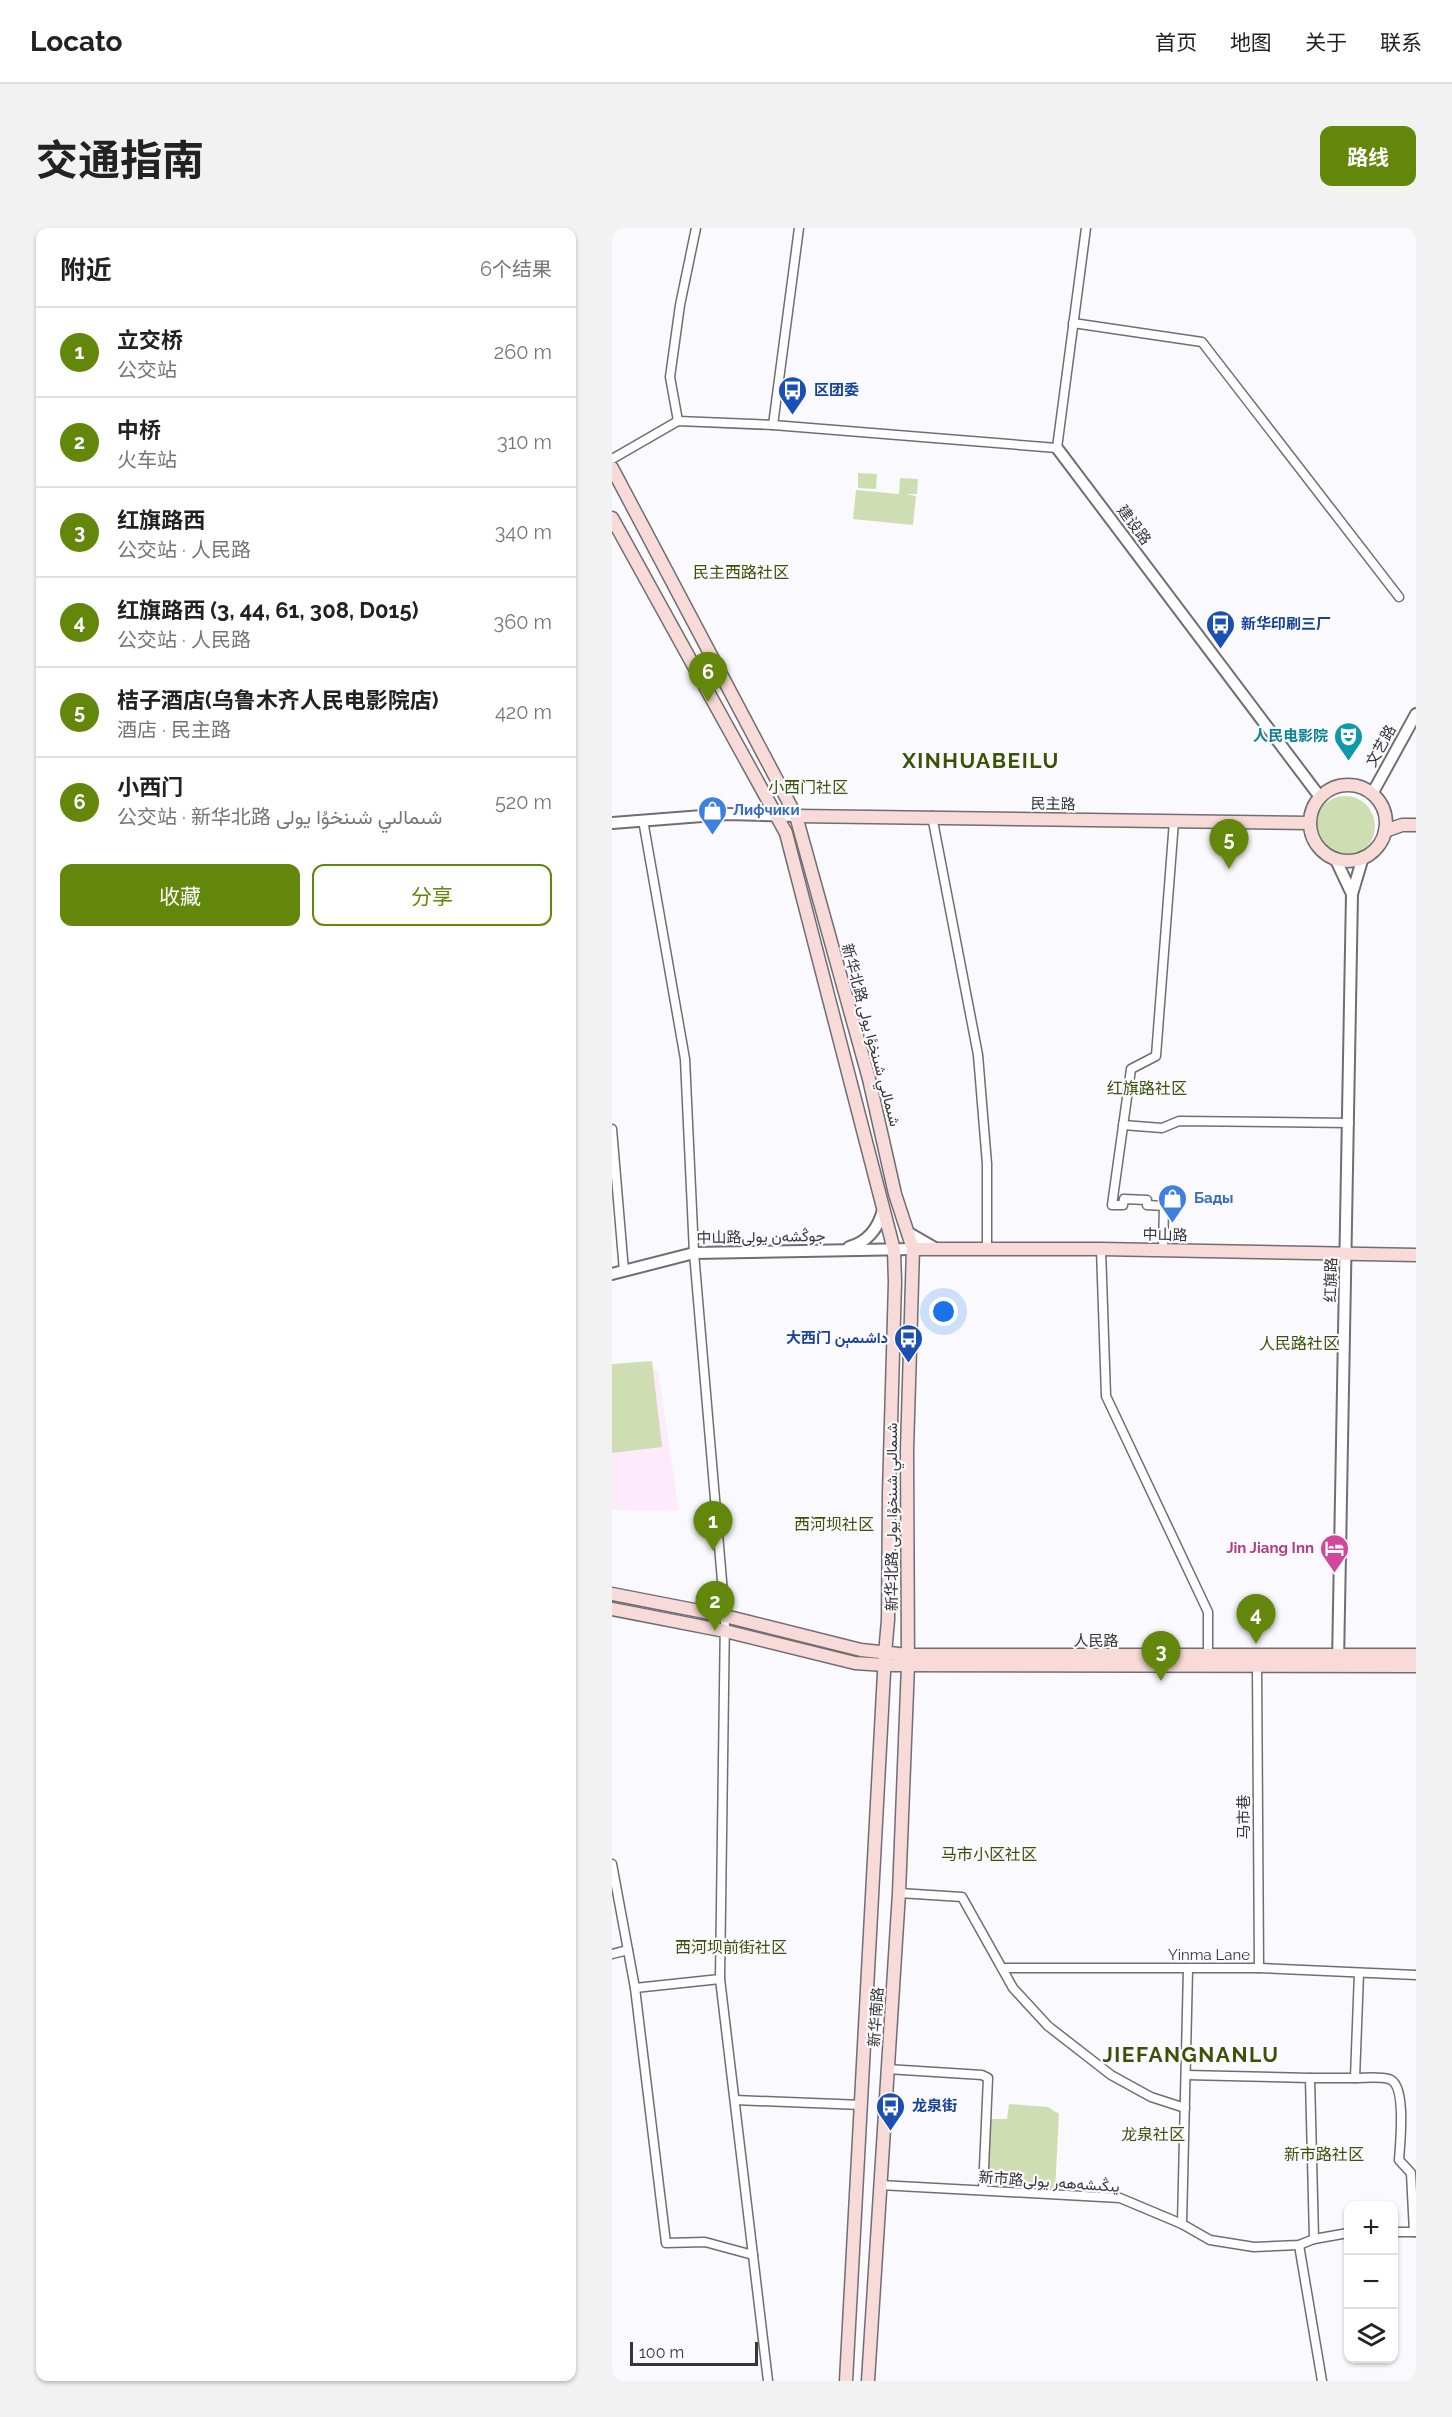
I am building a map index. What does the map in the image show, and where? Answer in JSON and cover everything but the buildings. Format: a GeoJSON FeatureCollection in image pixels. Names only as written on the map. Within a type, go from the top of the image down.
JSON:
{"type":"FeatureCollection","features":[{"type":"Feature","properties":{"kind":"main road","name":"新华北路 شىمالىي شىنخۇا يولى"},"geometry":{"type":"LineString","coordinates":[[612,468],[796,816],[869,1079],[895,1194],[913,1249],[907,1450],[908,1660]]}},
{"type":"Feature","properties":{"kind":"main road","name":"新华北路 شىمالىي شىنخۇا يولى"},"geometry":{"type":"LineString","coordinates":[[612,518],[778,816],[789,844],[894,1250],[896,1282],[889,1493],[888,1620],[885,1659]]}},
{"type":"Feature","properties":{"kind":"main road"},"geometry":{"type":"LineString","coordinates":[[1351,785],[1372,794],[1384,810],[1385,831],[1381,842],[1373,851],[1354,860],[1335,858],[1317,845],[1310,824],[1311,814],[1320,797],[1340,786],[1351,785]]}},
{"type":"Feature","properties":{"kind":"main road","name":"民主路"},"geometry":{"type":"LineString","coordinates":[[796,816],[932,816],[1310,824]]}},
{"type":"Feature","properties":{"kind":"main road"},"geometry":{"type":"LineString","coordinates":[[1385,831],[1402,825],[1416,825]]}},
{"type":"Feature","properties":{"kind":"main road","name":"中山路"},"geometry":{"type":"LineString","coordinates":[[913,1249],[1101,1249],[1416,1255]]}},
{"type":"Feature","properties":{"kind":"main road"},"geometry":{"type":"LineString","coordinates":[[612,1594],[725,1616],[861,1650],[885,1659]]}},
{"type":"Feature","properties":{"kind":"main road"},"geometry":{"type":"LineString","coordinates":[[612,1609],[725,1632],[855,1663],[885,1659]]}},
{"type":"Feature","properties":{"kind":"main road","name":"人民路"},"geometry":{"type":"LineString","coordinates":[[885,1659],[1257,1666],[1416,1655]]}},
{"type":"Feature","properties":{"kind":"main road","name":"人民路"},"geometry":{"type":"LineString","coordinates":[[908,1660],[1208,1656],[1416,1666]]}},
{"type":"Feature","properties":{"kind":"main road","name":"新华南路"},"geometry":{"type":"LineString","coordinates":[[846,2381],[885,1659]]}},
{"type":"Feature","properties":{"kind":"main road","name":"新华南路"},"geometry":{"type":"LineString","coordinates":[[868,2381],[899,1893],[908,1660]]}},
{"type":"Feature","properties":{"kind":"street"},"geometry":{"type":"LineString","coordinates":[[678,421],[670,377],[680,305],[696,228]]}},
{"type":"Feature","properties":{"kind":"street"},"geometry":{"type":"LineString","coordinates":[[773,424],[799,228]]}},
{"type":"Feature","properties":{"kind":"street"},"geometry":{"type":"LineString","coordinates":[[612,459],[678,421],[773,424],[1057,448],[1086,228]]}},
{"type":"Feature","properties":{"kind":"street"},"geometry":{"type":"LineString","coordinates":[[1073,323],[1202,342],[1399,597]]}},
{"type":"Feature","properties":{"kind":"street","name":"建设路"},"geometry":{"type":"LineString","coordinates":[[1057,448],[1320,797]]}},
{"type":"Feature","properties":{"kind":"street","name":"文艺路"},"geometry":{"type":"LineString","coordinates":[[1372,794],[1416,714]]}},
{"type":"Feature","properties":{"kind":"street"},"geometry":{"type":"LineString","coordinates":[[612,823],[728,814],[796,816]]}},
{"type":"Feature","properties":{"kind":"street"},"geometry":{"type":"LineString","coordinates":[[932,816],[978,1055],[987,1164],[987,1249]]}},
{"type":"Feature","properties":{"kind":"street"},"geometry":{"type":"LineString","coordinates":[[643,820],[685,1059],[694,1253],[725,1616],[720,1979],[768,2381]]}},
{"type":"Feature","properties":{"kind":"street"},"geometry":{"type":"LineString","coordinates":[[1163,1250],[1164,1206],[1147,1205],[1147,1200],[1124,1199],[1123,1205],[1112,1205],[1131,1069],[1156,1056],[1174,821]]}},
{"type":"Feature","properties":{"kind":"street"},"geometry":{"type":"LineString","coordinates":[[1352,894],[1363,857]]}},
{"type":"Feature","properties":{"kind":"street"},"geometry":{"type":"LineString","coordinates":[[1335,858],[1352,894]]}},
{"type":"Feature","properties":{"kind":"street","name":"红旗路"},"geometry":{"type":"LineString","coordinates":[[1338,1661],[1352,894]]}},
{"type":"Feature","properties":{"kind":"street"},"geometry":{"type":"LineString","coordinates":[[1124,1125],[1162,1128],[1179,1121],[1349,1123]]}},
{"type":"Feature","properties":{"kind":"street"},"geometry":{"type":"LineString","coordinates":[[612,1129],[624,1271]]}},
{"type":"Feature","properties":{"kind":"street"},"geometry":{"type":"LineString","coordinates":[[833,1251],[858,1244],[870,1236],[879,1224],[883,1210]]}},
{"type":"Feature","properties":{"kind":"street"},"geometry":{"type":"LineString","coordinates":[[909,1233],[936,1248],[951,1249]]}},
{"type":"Feature","properties":{"kind":"street","name":"中山路جوڭشەن يولى"},"geometry":{"type":"LineString","coordinates":[[612,1274],[694,1253],[913,1249]]}},
{"type":"Feature","properties":{"kind":"street"},"geometry":{"type":"LineString","coordinates":[[1101,1249],[1106,1396],[1208,1612],[1208,1656]]}},
{"type":"Feature","properties":{"kind":"street","name":"马市巷"},"geometry":{"type":"LineString","coordinates":[[1257,1666],[1259,1968]]}},
{"type":"Feature","properties":{"kind":"street"},"geometry":{"type":"LineString","coordinates":[[612,1864],[635,1988],[666,2243],[705,2242],[753,2255]]}},
{"type":"Feature","properties":{"kind":"street"},"geometry":{"type":"LineString","coordinates":[[899,1893],[963,1897],[1012,1988],[1048,2026],[1111,2074],[1151,2097],[1185,2108]]}},
{"type":"Feature","properties":{"kind":"street"},"geometry":{"type":"LineString","coordinates":[[612,1953],[628,1950]]}},
{"type":"Feature","properties":{"kind":"street","name":"Yinma Lane"},"geometry":{"type":"LineString","coordinates":[[1002,1968],[1259,1968],[1416,1976]]}},
{"type":"Feature","properties":{"kind":"street"},"geometry":{"type":"LineString","coordinates":[[1182,2224],[1188,1969]]}},
{"type":"Feature","properties":{"kind":"street"},"geometry":{"type":"LineString","coordinates":[[1355,2078],[1359,1973]]}},
{"type":"Feature","properties":{"kind":"street"},"geometry":{"type":"LineString","coordinates":[[635,1988],[720,1979]]}},
{"type":"Feature","properties":{"kind":"street"},"geometry":{"type":"LineString","coordinates":[[887,2069],[982,2075],[987,2078],[983,2190]]}},
{"type":"Feature","properties":{"kind":"street"},"geometry":{"type":"LineString","coordinates":[[1186,2075],[1390,2079],[1396,2084],[1401,2101],[1399,2160],[1411,2173],[1415,2232],[1398,2232]]}},
{"type":"Feature","properties":{"kind":"street"},"geometry":{"type":"LineString","coordinates":[[1310,2078],[1314,2239]]}},
{"type":"Feature","properties":{"kind":"street"},"geometry":{"type":"LineString","coordinates":[[735,2100],[862,2105]]}},
{"type":"Feature","properties":{"kind":"street","name":"新市路يىڭىشەھەر يولى"},"geometry":{"type":"LineString","coordinates":[[880,2185],[1120,2198],[1182,2224],[1210,2240],[1254,2247],[1299,2245],[1314,2239],[1344,2234]]}},
{"type":"Feature","properties":{"kind":"street"},"geometry":{"type":"LineString","coordinates":[[1299,2245],[1322,2381]]}},
{"type":"Feature","properties":{"kind":"shaded area"},"geometry":{"type":"Polygon","coordinates":[[[612,1369],[658,1370],[679,1511],[612,1510],[612,1369]]]}},
{"type":"Feature","properties":{"kind":"green space"},"geometry":{"type":"Polygon","coordinates":[[[858,473],[877,474],[876,489],[858,488],[858,473]]]}},
{"type":"Feature","properties":{"kind":"green space"},"geometry":{"type":"Polygon","coordinates":[[[900,478],[918,479],[917,494],[906,494],[916,496],[913,525],[853,519],[856,490],[899,494],[900,478]]]}},
{"type":"Feature","properties":{"kind":"green space"},"geometry":{"type":"Polygon","coordinates":[[[1345,796],[1362,801],[1370,809],[1375,826],[1370,843],[1362,851],[1345,856],[1328,851],[1320,843],[1315,826],[1320,809],[1328,801],[1345,796]]]}},
{"type":"Feature","properties":{"kind":"green space"},"geometry":{"type":"Polygon","coordinates":[[[652,1361],[662,1447],[612,1453],[612,1364],[652,1361]]]}},
{"type":"Feature","properties":{"kind":"green space"},"geometry":{"type":"Polygon","coordinates":[[[1009,2104],[1048,2107],[1059,2114],[1055,2191],[998,2186],[987,2178],[989,2119],[1007,2119],[1009,2104]]]}},
{"type":"Feature","properties":{"kind":"place","name":"区团委"},"geometry":{"type":"Point","coordinates":[793,416]}},
{"type":"Feature","properties":{"kind":"place","name":"新华印刷三厂"},"geometry":{"type":"Point","coordinates":[1220,650]}},
{"type":"Feature","properties":{"kind":"place","name":"小西门"},"geometry":{"type":"Point","coordinates":[708,702]}},
{"type":"Feature","properties":{"kind":"place","name":"人民电影院"},"geometry":{"type":"Point","coordinates":[1349,762]}},
{"type":"Feature","properties":{"kind":"place","name":"Лифчики"},"geometry":{"type":"Point","coordinates":[712,836]}},
{"type":"Feature","properties":{"kind":"place","name":"桔子酒店(乌鲁木齐人民电影院店)"},"geometry":{"type":"Point","coordinates":[1229,869]}},
{"type":"Feature","properties":{"kind":"place","name":"Бады"},"geometry":{"type":"Point","coordinates":[1173,1224]}},
{"type":"Feature","properties":{"kind":"place","name":"大西门 داشىمېن"},"geometry":{"type":"Point","coordinates":[909,1364]}},
{"type":"Feature","properties":{"kind":"place","name":"立交桥"},"geometry":{"type":"Point","coordinates":[713,1551]}},
{"type":"Feature","properties":{"kind":"place","name":"Jin Jiang Inn"},"geometry":{"type":"Point","coordinates":[1335,1574]}},
{"type":"Feature","properties":{"kind":"place","name":"中桥"},"geometry":{"type":"Point","coordinates":[715,1631]}},
{"type":"Feature","properties":{"kind":"place","name":"红旗路西 (3, 44, 61, 308, D015)"},"geometry":{"type":"Point","coordinates":[1256,1644]}},
{"type":"Feature","properties":{"kind":"place","name":"红旗路西"},"geometry":{"type":"Point","coordinates":[1161,1681]}},
{"type":"Feature","properties":{"kind":"place","name":"龙泉街"},"geometry":{"type":"Point","coordinates":[891,2132]}},
{"type":"Feature","properties":{"kind":"district","name":"民主西路社区"},"geometry":{"type":"Point","coordinates":[741,572]}},
{"type":"Feature","properties":{"kind":"district","name":"XINHUABEILU"},"geometry":{"type":"Point","coordinates":[981,760]}},
{"type":"Feature","properties":{"kind":"district","name":"小西门社区"},"geometry":{"type":"Point","coordinates":[808,787]}},
{"type":"Feature","properties":{"kind":"district","name":"红旗路社区"},"geometry":{"type":"Point","coordinates":[1147,1088]}},
{"type":"Feature","properties":{"kind":"district","name":"人民路社区"},"geometry":{"type":"Point","coordinates":[1299,1343]}},
{"type":"Feature","properties":{"kind":"district","name":"西河坝社区"},"geometry":{"type":"Point","coordinates":[834,1524]}},
{"type":"Feature","properties":{"kind":"district","name":"马市小区社区"},"geometry":{"type":"Point","coordinates":[989,1854]}},
{"type":"Feature","properties":{"kind":"district","name":"西河坝前街社区"},"geometry":{"type":"Point","coordinates":[731,1947]}},
{"type":"Feature","properties":{"kind":"district","name":"JIEFANGNANLU"},"geometry":{"type":"Point","coordinates":[1191,2054]}},
{"type":"Feature","properties":{"kind":"district","name":"龙泉社区"},"geometry":{"type":"Point","coordinates":[1153,2134]}},
{"type":"Feature","properties":{"kind":"district","name":"新市路社区"},"geometry":{"type":"Point","coordinates":[1324,2154]}}]}
